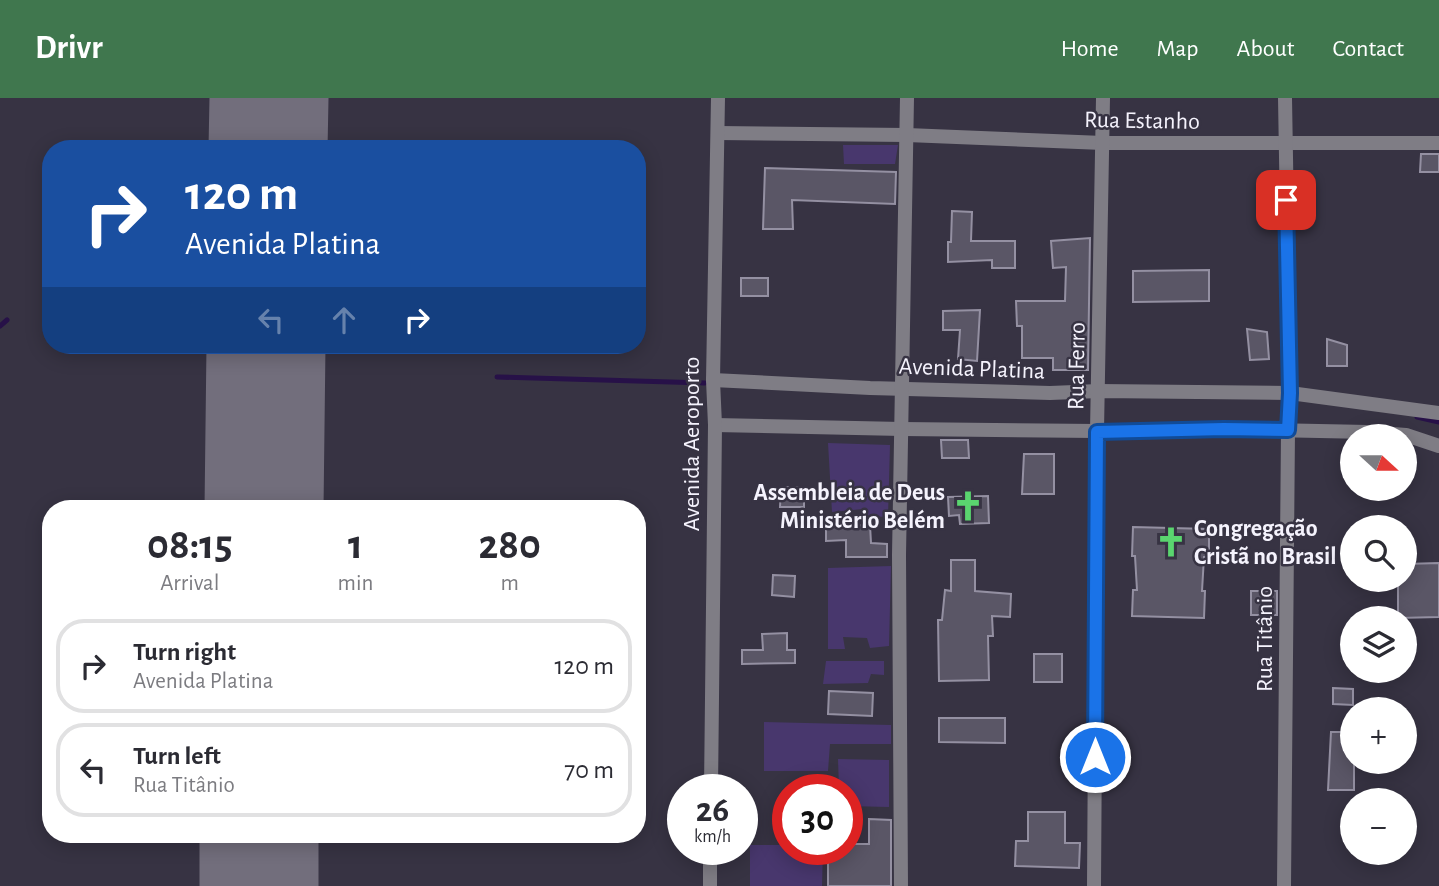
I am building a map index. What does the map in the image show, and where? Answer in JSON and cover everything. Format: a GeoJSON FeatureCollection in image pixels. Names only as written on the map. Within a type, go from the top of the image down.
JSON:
{"type":"FeatureCollection","features":[{"type":"Feature","properties":{"kind":"street","name":"Avenida Aeroporto"},"geometry":{"type":"LineString","coordinates":[[711,774],[715,425],[713,380],[718,98]]}},
{"type":"Feature","properties":{"kind":"street"},"geometry":{"type":"LineString","coordinates":[[901,886],[899,555],[908,98]]}},
{"type":"Feature","properties":{"kind":"street","name":"Rua Ferro"},"geometry":{"type":"LineString","coordinates":[[1094,886],[1097,432],[1103,98]]}},
{"type":"Feature","properties":{"kind":"street","name":"Rua Titânio"},"geometry":{"type":"LineString","coordinates":[[1284,886],[1290,393],[1285,98]]}},
{"type":"Feature","properties":{"kind":"street","name":"Rua Estanho"},"geometry":{"type":"LineString","coordinates":[[718,133],[907,135],[1103,143],[1439,143]]}},
{"type":"Feature","properties":{"kind":"street","name":"Avenida Platina"},"geometry":{"type":"LineString","coordinates":[[713,380],[1051,393],[1290,393],[1439,413]]}},
{"type":"Feature","properties":{"kind":"street"},"geometry":{"type":"LineString","coordinates":[[715,425],[1097,432],[1288,430],[1406,435],[1439,446]]}},
{"type":"Feature","properties":{"kind":"street"},"geometry":{"type":"LineString","coordinates":[[710,865],[710,886]]}},
{"type":"Feature","properties":{"kind":"shaded area"},"geometry":{"type":"Polygon","coordinates":[[[843,145],[898,145],[895,164],[844,164],[843,145]]]}},
{"type":"Feature","properties":{"kind":"shaded area"},"geometry":{"type":"Polygon","coordinates":[[[828,443],[890,445],[888,517],[866,516],[863,509],[832,512],[828,443]]]}},
{"type":"Feature","properties":{"kind":"shaded area"},"geometry":{"type":"Polygon","coordinates":[[[891,566],[889,646],[870,648],[867,638],[843,637],[845,649],[828,649],[828,568],[891,566]]]}},
{"type":"Feature","properties":{"kind":"shaded area"},"geometry":{"type":"Polygon","coordinates":[[[826,661],[884,661],[884,675],[871,674],[868,683],[823,684],[826,661]]]}},
{"type":"Feature","properties":{"kind":"shaded area"},"geometry":{"type":"Polygon","coordinates":[[[764,722],[891,725],[891,744],[830,744],[828,771],[764,771],[764,722]]]}},
{"type":"Feature","properties":{"kind":"shaded area"},"geometry":{"type":"Polygon","coordinates":[[[838,759],[889,760],[889,807],[863,806],[863,774],[838,774],[838,759]]]}},
{"type":"Feature","properties":{"kind":"shaded area"},"geometry":{"type":"Polygon","coordinates":[[[758,845],[772,845],[772,865],[823,865],[822,886],[750,886],[750,865],[758,865],[758,845]]]}},
{"type":"Feature","properties":{"kind":"building"},"geometry":{"type":"Polygon","coordinates":[[[1421,154],[1439,154],[1439,172],[1420,172],[1421,154]]]}},
{"type":"Feature","properties":{"kind":"building"},"geometry":{"type":"Polygon","coordinates":[[[765,168],[896,172],[895,204],[792,200],[793,229],[763,229],[765,168]]]}},
{"type":"Feature","properties":{"kind":"building"},"geometry":{"type":"Polygon","coordinates":[[[952,211],[972,212],[971,241],[1015,241],[1015,268],[992,268],[992,260],[948,262],[952,211]]]}},
{"type":"Feature","properties":{"kind":"building"},"geometry":{"type":"Polygon","coordinates":[[[1090,238],[1088,370],[1053,370],[1053,358],[1022,358],[1022,326],[1017,326],[1016,301],[1065,301],[1066,267],[1053,268],[1051,241],[1090,238]]]}},
{"type":"Feature","properties":{"kind":"building"},"geometry":{"type":"Polygon","coordinates":[[[1209,270],[1209,301],[1133,302],[1133,271],[1209,270]]]}},
{"type":"Feature","properties":{"kind":"building"},"geometry":{"type":"Polygon","coordinates":[[[741,278],[768,278],[768,296],[741,296],[741,278]]]}},
{"type":"Feature","properties":{"kind":"building"},"geometry":{"type":"Polygon","coordinates":[[[980,310],[977,361],[958,359],[960,330],[943,330],[943,311],[980,310]]]}},
{"type":"Feature","properties":{"kind":"building"},"geometry":{"type":"Polygon","coordinates":[[[1247,329],[1267,332],[1269,359],[1250,360],[1247,329]]]}},
{"type":"Feature","properties":{"kind":"building"},"geometry":{"type":"Polygon","coordinates":[[[1327,339],[1347,345],[1347,366],[1327,366],[1327,339]]]}},
{"type":"Feature","properties":{"kind":"building"},"geometry":{"type":"Polygon","coordinates":[[[941,440],[968,440],[969,458],[942,458],[941,440]]]}},
{"type":"Feature","properties":{"kind":"building"},"geometry":{"type":"Polygon","coordinates":[[[1024,454],[1054,454],[1054,494],[1022,494],[1024,454]]]}},
{"type":"Feature","properties":{"kind":"building"},"geometry":{"type":"Polygon","coordinates":[[[781,487],[804,488],[804,507],[780,507],[781,487]]]}},
{"type":"Feature","properties":{"kind":"building","name":"Assembleia de Deus Ministério Belém"},"geometry":{"type":"Polygon","coordinates":[[[988,496],[989,523],[960,524],[959,515],[949,516],[948,497],[988,496]]]}},
{"type":"Feature","properties":{"kind":"building"},"geometry":{"type":"Polygon","coordinates":[[[870,525],[871,543],[887,544],[887,557],[846,557],[846,540],[826,541],[826,526],[870,525]]]}},
{"type":"Feature","properties":{"kind":"building"},"geometry":{"type":"Polygon","coordinates":[[[1133,527],[1209,529],[1209,557],[1204,557],[1202,591],[1205,591],[1204,618],[1132,616],[1133,590],[1137,590],[1135,556],[1132,556],[1133,527]]]}},
{"type":"Feature","properties":{"kind":"building"},"geometry":{"type":"Polygon","coordinates":[[[951,560],[975,560],[975,591],[1011,594],[1010,617],[992,616],[993,636],[988,636],[989,680],[939,681],[938,620],[942,620],[945,590],[951,591],[951,560]]]}},
{"type":"Feature","properties":{"kind":"building"},"geometry":{"type":"Polygon","coordinates":[[[1439,563],[1439,617],[1417,618],[1417,606],[1398,606],[1398,592],[1417,592],[1417,564],[1439,563]]]}},
{"type":"Feature","properties":{"kind":"building"},"geometry":{"type":"Polygon","coordinates":[[[773,575],[795,576],[794,597],[772,595],[773,575]]]}},
{"type":"Feature","properties":{"kind":"building"},"geometry":{"type":"Polygon","coordinates":[[[1251,591],[1277,591],[1277,615],[1251,615],[1251,591]]]}},
{"type":"Feature","properties":{"kind":"building"},"geometry":{"type":"Polygon","coordinates":[[[787,633],[787,650],[795,650],[795,663],[742,664],[742,650],[763,650],[762,634],[787,633]]]}},
{"type":"Feature","properties":{"kind":"building"},"geometry":{"type":"Polygon","coordinates":[[[1034,654],[1062,654],[1062,682],[1034,682],[1034,654]]]}},
{"type":"Feature","properties":{"kind":"building"},"geometry":{"type":"Polygon","coordinates":[[[1333,688],[1353,689],[1353,697],[1340,697],[1340,704],[1333,704],[1333,688]]]}},
{"type":"Feature","properties":{"kind":"building"},"geometry":{"type":"Polygon","coordinates":[[[829,691],[873,693],[872,716],[828,714],[829,691]]]}},
{"type":"Feature","properties":{"kind":"building"},"geometry":{"type":"Polygon","coordinates":[[[939,718],[1005,718],[1005,743],[939,742],[939,718]]]}},
{"type":"Feature","properties":{"kind":"building"},"geometry":{"type":"Polygon","coordinates":[[[1331,732],[1340,732],[1340,774],[1354,774],[1354,788],[1328,790],[1331,732]]]}},
{"type":"Feature","properties":{"kind":"building"},"geometry":{"type":"Polygon","coordinates":[[[1028,812],[1065,812],[1065,843],[1080,843],[1079,868],[1015,866],[1016,841],[1028,841],[1028,812]]]}},
{"type":"Feature","properties":{"kind":"building"},"geometry":{"type":"Polygon","coordinates":[[[869,819],[891,820],[891,886],[828,886],[828,865],[863,865],[863,844],[869,844],[869,819]]]}},
{"type":"Feature","properties":{"kind":"waterway"},"geometry":{"type":"LineString","coordinates":[[0,326],[7,320]]}},
{"type":"Feature","properties":{"kind":"waterway"},"geometry":{"type":"LineString","coordinates":[[497,377],[705,383]]}},
{"type":"Feature","properties":{"kind":"waterway"},"geometry":{"type":"LineString","coordinates":[[1417,417],[1439,422]]}},
{"type":"Feature","properties":{"kind":"runway"},"geometry":{"type":"LineString","coordinates":[[268,140],[269,98]]}},
{"type":"Feature","properties":{"kind":"runway"},"geometry":{"type":"LineString","coordinates":[[264,500],[266,354]]}},
{"type":"Feature","properties":{"kind":"runway"},"geometry":{"type":"LineString","coordinates":[[259,843],[259,886]]}},
{"type":"Feature","properties":{"kind":"place","name":"Assembleia de Deus Ministério Belém"},"geometry":{"type":"Point","coordinates":[968,506]}},
{"type":"Feature","properties":{"kind":"place","name":"Congregação Cristã no Brasil"},"geometry":{"type":"Point","coordinates":[1171,542]}},
{"type":"Feature","properties":{"kind":"route"},"geometry":{"type":"LineString","coordinates":[[1095,757],[1097,432],[1288,430],[1290,393],[1286,200]]}}]}
